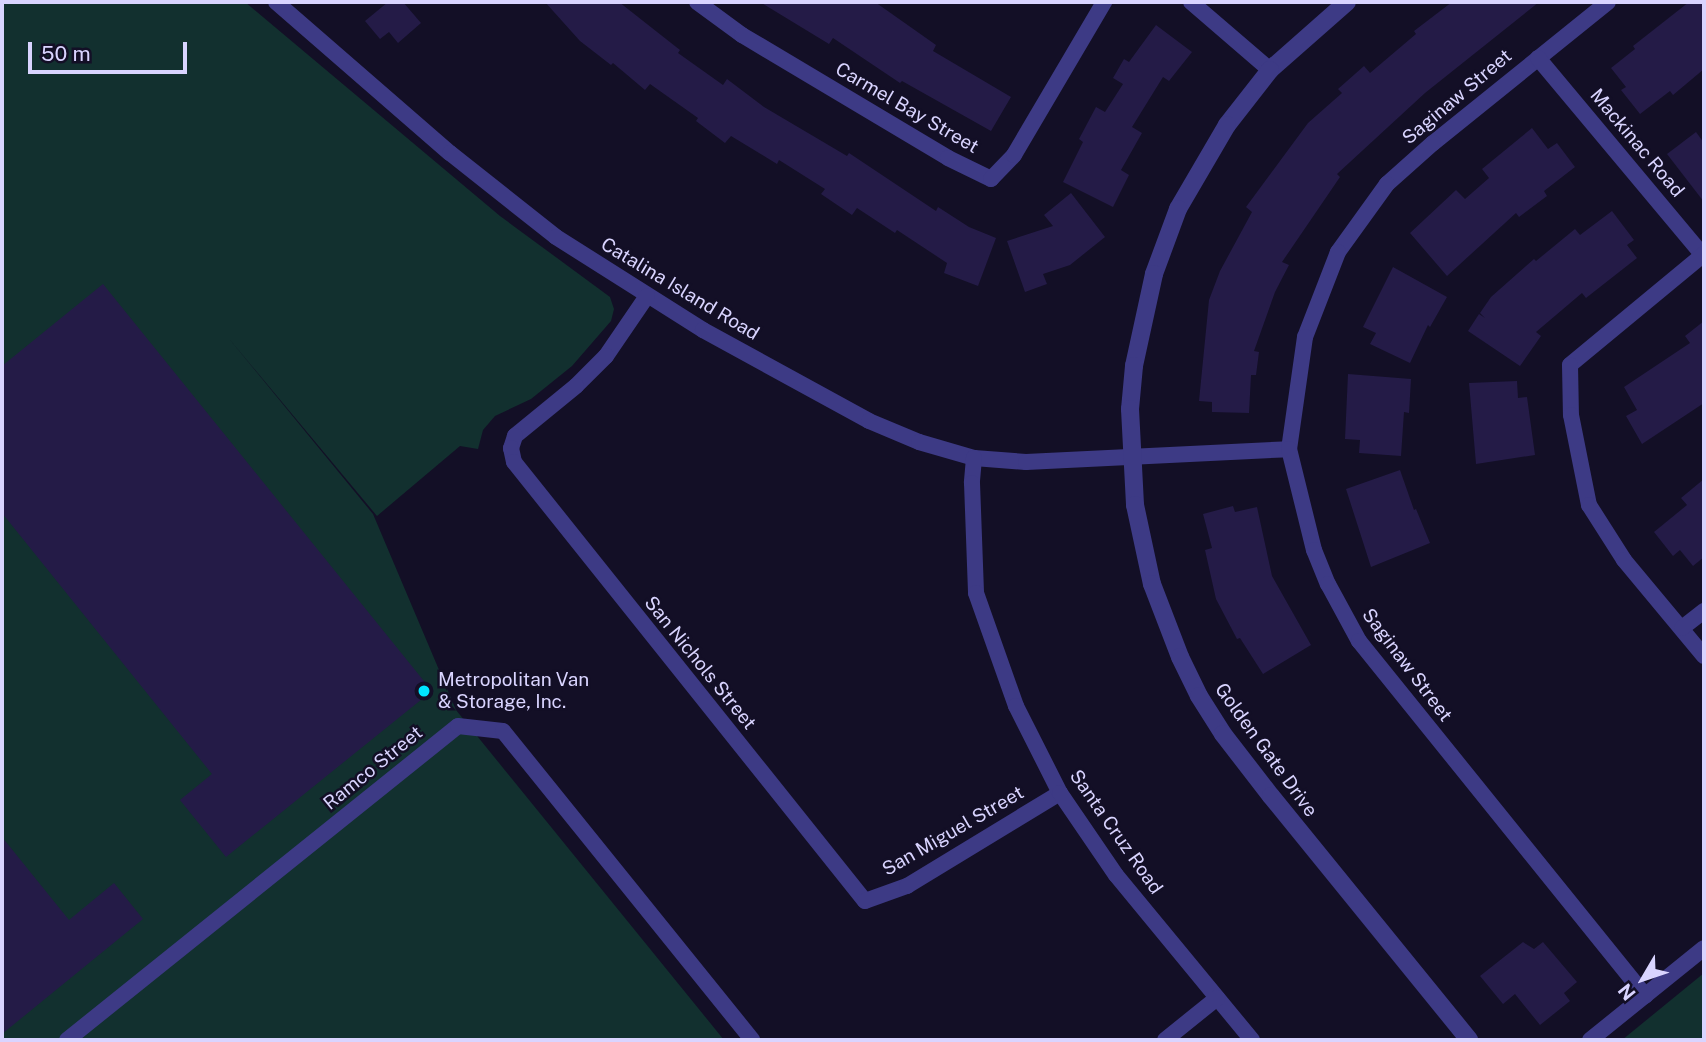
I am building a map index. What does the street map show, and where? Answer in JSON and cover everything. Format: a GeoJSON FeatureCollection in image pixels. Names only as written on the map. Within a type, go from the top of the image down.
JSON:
{"type":"FeatureCollection","features":[{"type":"Feature","properties":{"kind":"street","name":"Catalina Island Road"},"geometry":{"type":"LineString","coordinates":[[276,2],[460,162],[556,237],[647,296],[869,421],[919,442],[975,458],[1026,462],[1131,459],[1289,449]]}},
{"type":"Feature","properties":{"kind":"street","name":"Carmel Bay Street"},"geometry":{"type":"LineString","coordinates":[[697,2],[742,35],[948,158],[991,179],[1014,155],[1104,2]]}},
{"type":"Feature","properties":{"kind":"street"},"geometry":{"type":"LineString","coordinates":[[1191,2],[1270,71]]}},
{"type":"Feature","properties":{"kind":"street","name":"Golden Gate Drive"},"geometry":{"type":"LineString","coordinates":[[1347,2],[1270,71],[1212,146],[1178,209],[1160,253],[1134,366],[1131,459],[1140,538],[1152,584],[1180,657],[1199,696],[1223,734],[1469,1040]]}},
{"type":"Feature","properties":{"kind":"street","name":"Saginaw Street"},"geometry":{"type":"LineString","coordinates":[[1608,2],[1387,184],[1338,252],[1305,337],[1289,449],[1314,550],[1328,584],[1359,641],[1645,996]]}},
{"type":"Feature","properties":{"kind":"street","name":"Mackinac Road"},"geometry":{"type":"LineString","coordinates":[[1538,58],[1704,255]]}},
{"type":"Feature","properties":{"kind":"street"},"geometry":{"type":"LineString","coordinates":[[1704,255],[1570,365],[1571,415],[1589,505],[1624,560],[1704,656]]}},
{"type":"Feature","properties":{"kind":"street","name":"San Nichols Street"},"geometry":{"type":"LineString","coordinates":[[647,296],[606,356],[576,386],[522,428],[511,448],[514,462],[865,901]]}},
{"type":"Feature","properties":{"kind":"street","name":"Santa Cruz Road"},"geometry":{"type":"LineString","coordinates":[[975,458],[972,483],[976,593],[1016,706],[1060,793],[1116,875],[1252,1040]]}},
{"type":"Feature","properties":{"kind":"street"},"geometry":{"type":"LineString","coordinates":[[1682,628],[1704,611]]}},
{"type":"Feature","properties":{"kind":"street","name":"Ramco Street"},"geometry":{"type":"LineString","coordinates":[[67,1040],[458,726],[503,731],[752,1040]]}},
{"type":"Feature","properties":{"kind":"street","name":"San Miguel Street"},"geometry":{"type":"LineString","coordinates":[[865,901],[907,886],[1060,793]]}},
{"type":"Feature","properties":{"kind":"street"},"geometry":{"type":"LineString","coordinates":[[1590,1040],[1704,948]]}},
{"type":"Feature","properties":{"kind":"street"},"geometry":{"type":"LineString","coordinates":[[1165,1040],[1217,998]]}},
{"type":"Feature","properties":{"kind":"green space"},"geometry":{"type":"Polygon","coordinates":[[[2,2],[245,2],[500,216],[610,297],[614,309],[611,321],[572,366],[531,399],[495,416],[483,430],[478,449],[460,446],[377,516],[226,335],[373,514],[456,710],[724,1040],[2,1040],[2,2]]]}},
{"type":"Feature","properties":{"kind":"green space"},"geometry":{"type":"Polygon","coordinates":[[[1704,973],[1704,1040],[1622,1040],[1704,973]]]}},
{"type":"Feature","properties":{"kind":"building"},"geometry":{"type":"Polygon","coordinates":[[[388,2],[403,2],[421,23],[398,43],[389,32],[380,39],[365,21],[388,2]]]}},
{"type":"Feature","properties":{"kind":"building"},"geometry":{"type":"Polygon","coordinates":[[[545,2],[619,2],[680,50],[678,53],[723,85],[727,79],[764,107],[847,156],[849,153],[936,211],[938,207],[969,227],[996,238],[978,286],[944,273],[947,263],[897,230],[895,233],[857,208],[852,215],[821,194],[825,189],[779,160],[777,164],[731,136],[725,143],[696,121],[698,118],[650,84],[645,90],[613,63],[611,65],[580,41],[545,2]]]}},
{"type":"Feature","properties":{"kind":"building"},"geometry":{"type":"Polygon","coordinates":[[[760,2],[875,2],[936,45],[933,51],[1011,97],[991,131],[902,81],[900,83],[833,38],[829,44],[760,2]]]}},
{"type":"Feature","properties":{"kind":"building"},"geometry":{"type":"Polygon","coordinates":[[[1452,2],[1539,2],[1425,93],[1337,174],[1340,177],[1282,262],[1289,265],[1275,292],[1254,351],[1259,352],[1256,375],[1251,375],[1249,413],[1212,412],[1212,402],[1199,401],[1209,300],[1220,271],[1252,212],[1246,207],[1308,123],[1342,93],[1338,89],[1364,66],[1370,73],[1416,34],[1414,31],[1452,2]]]}},
{"type":"Feature","properties":{"kind":"building"},"geometry":{"type":"Polygon","coordinates":[[[1689,2],[1704,2],[1704,69],[1673,95],[1670,91],[1640,114],[1621,90],[1626,87],[1611,68],[1635,49],[1633,46],[1689,2]]]}},
{"type":"Feature","properties":{"kind":"building"},"geometry":{"type":"Polygon","coordinates":[[[1156,25],[1192,52],[1169,81],[1163,77],[1132,127],[1142,133],[1121,170],[1129,175],[1113,207],[1063,182],[1083,142],[1079,139],[1096,107],[1105,112],[1123,84],[1113,78],[1124,59],[1129,62],[1156,25]]]}},
{"type":"Feature","properties":{"kind":"building"},"geometry":{"type":"Polygon","coordinates":[[[1532,128],[1548,149],[1557,143],[1575,167],[1544,191],[1547,196],[1519,217],[1516,213],[1447,276],[1410,233],[1456,190],[1465,199],[1489,178],[1482,169],[1532,128]]]}},
{"type":"Feature","properties":{"kind":"building"},"geometry":{"type":"Polygon","coordinates":[[[1696,132],[1704,143],[1704,202],[1667,154],[1696,132]]]}},
{"type":"Feature","properties":{"kind":"building"},"geometry":{"type":"Polygon","coordinates":[[[1071,193],[1105,237],[1070,265],[1043,274],[1047,284],[1025,292],[1007,241],[1053,226],[1044,215],[1071,193]]]}},
{"type":"Feature","properties":{"kind":"building"},"geometry":{"type":"Polygon","coordinates":[[[1612,211],[1634,240],[1627,245],[1637,258],[1586,298],[1582,293],[1536,332],[1541,336],[1520,366],[1468,331],[1479,314],[1485,318],[1480,313],[1491,297],[1534,259],[1536,261],[1575,229],[1580,235],[1612,211]]]}},
{"type":"Feature","properties":{"kind":"building"},"geometry":{"type":"Polygon","coordinates":[[[1393,267],[1447,297],[1430,327],[1428,325],[1410,363],[1370,344],[1376,333],[1363,327],[1393,267]]]}},
{"type":"Feature","properties":{"kind":"building"},"geometry":{"type":"Polygon","coordinates":[[[103,284],[432,691],[226,857],[180,800],[212,774],[2,513],[2,366],[103,284]]]}},
{"type":"Feature","properties":{"kind":"building"},"geometry":{"type":"Polygon","coordinates":[[[1704,321],[1704,403],[1642,444],[1626,416],[1637,410],[1624,387],[1690,343],[1685,336],[1704,321]]]}},
{"type":"Feature","properties":{"kind":"building"},"geometry":{"type":"Polygon","coordinates":[[[1348,374],[1411,379],[1409,413],[1404,412],[1401,456],[1359,453],[1360,440],[1345,439],[1348,374]]]}},
{"type":"Feature","properties":{"kind":"building"},"geometry":{"type":"Polygon","coordinates":[[[1517,381],[1518,398],[1527,397],[1535,455],[1476,464],[1469,383],[1517,381]]]}},
{"type":"Feature","properties":{"kind":"building"},"geometry":{"type":"Polygon","coordinates":[[[1400,470],[1414,510],[1416,509],[1430,543],[1371,567],[1346,489],[1400,470]]]}},
{"type":"Feature","properties":{"kind":"building"},"geometry":{"type":"Polygon","coordinates":[[[1704,479],[1704,557],[1693,566],[1680,550],[1673,556],[1654,532],[1687,505],[1681,498],[1704,479]]]}},
{"type":"Feature","properties":{"kind":"building"},"geometry":{"type":"Polygon","coordinates":[[[1233,506],[1235,512],[1257,507],[1272,576],[1311,645],[1263,674],[1240,638],[1237,639],[1216,599],[1205,550],[1212,548],[1203,514],[1233,506]]]}},
{"type":"Feature","properties":{"kind":"building"},"geometry":{"type":"Polygon","coordinates":[[[2,837],[69,920],[114,883],[143,919],[2,1034],[2,837]]]}},
{"type":"Feature","properties":{"kind":"building"},"geometry":{"type":"Polygon","coordinates":[[[1523,942],[1534,949],[1543,942],[1577,982],[1564,993],[1570,1001],[1540,1025],[1515,994],[1503,1004],[1480,976],[1523,942]]]}},
{"type":"Feature","properties":{"kind":"place","name":"Metropolitan Van & Storage, Inc."},"geometry":{"type":"Point","coordinates":[424,691]}}]}
